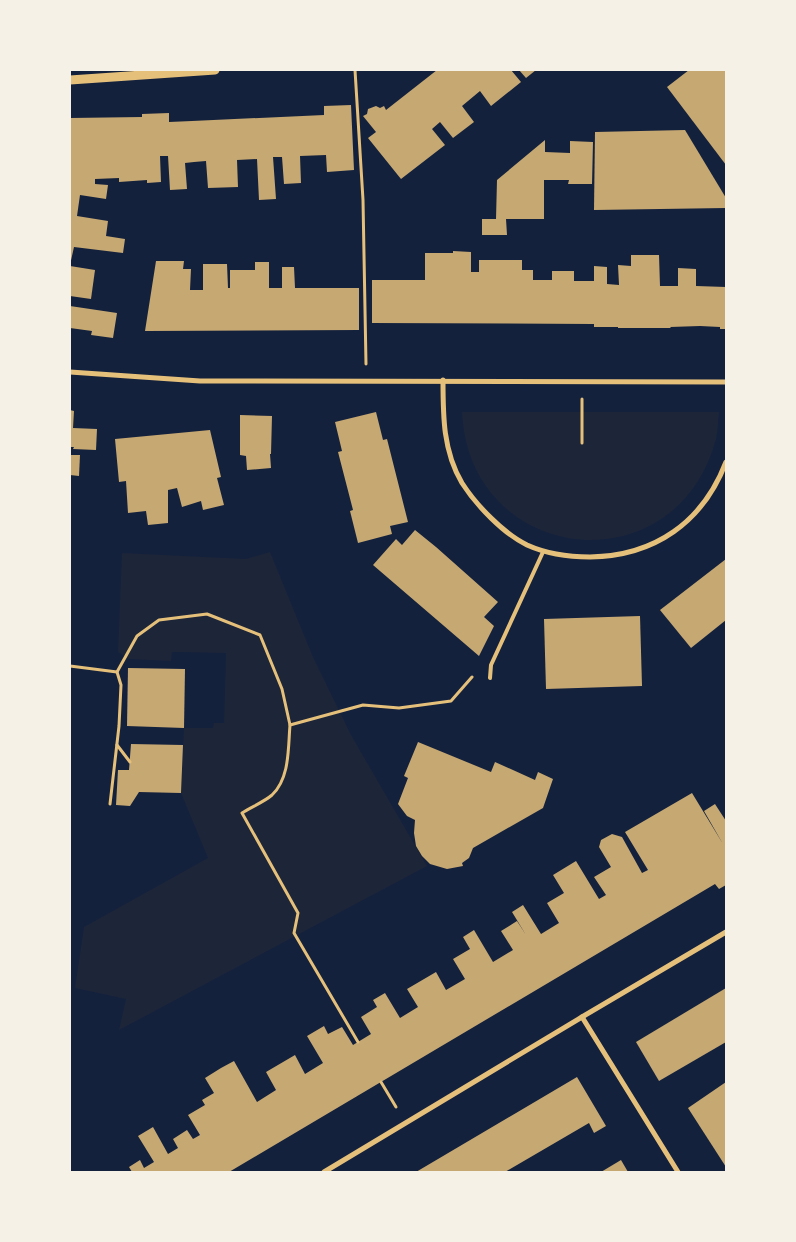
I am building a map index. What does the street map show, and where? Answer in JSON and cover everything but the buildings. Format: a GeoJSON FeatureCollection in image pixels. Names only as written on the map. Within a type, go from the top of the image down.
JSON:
{"type":"FeatureCollection","features":[{"type":"Feature","properties":{"kind":"street"},"geometry":{"type":"LineString","coordinates":[[70,80],[215,70]]}},
{"type":"Feature","properties":{"kind":"street"},"geometry":{"type":"LineString","coordinates":[[70,372],[200,380],[726,382]]}},
{"type":"Feature","properties":{"kind":"street"},"geometry":{"type":"LineString","coordinates":[[443,380],[443,422],[447,444],[462,483],[476,502],[497,523],[525,544],[543,552],[600,557],[638,550],[657,542],[677,530],[708,498],[726,462]]}},
{"type":"Feature","properties":{"kind":"street"},"geometry":{"type":"LineString","coordinates":[[324,1172],[334,1170],[582,1017],[726,932]]}},
{"type":"Feature","properties":{"kind":"street"},"geometry":{"type":"LineString","coordinates":[[582,1017],[678,1172]]}},
{"type":"Feature","properties":{"kind":"lane"},"geometry":{"type":"LineString","coordinates":[[490,678],[491,665],[543,552]]}},
{"type":"Feature","properties":{"kind":"path"},"geometry":{"type":"LineString","coordinates":[[355,70],[363,200],[366,381]]}},
{"type":"Feature","properties":{"kind":"path"},"geometry":{"type":"LineString","coordinates":[[582,381],[582,444]]}},
{"type":"Feature","properties":{"kind":"path"},"geometry":{"type":"LineString","coordinates":[[110,804],[121,685],[117,672],[137,636],[159,620],[206,614],[260,635],[282,688],[290,725],[286,766],[281,784],[272,796],[242,813],[298,913],[294,933],[358,1042]]}},
{"type":"Feature","properties":{"kind":"path"},"geometry":{"type":"LineString","coordinates":[[290,725],[362,705],[399,708],[451,701],[477,671],[491,665]]}},
{"type":"Feature","properties":{"kind":"path"},"geometry":{"type":"LineString","coordinates":[[70,666],[117,672]]}},
{"type":"Feature","properties":{"kind":"path"},"geometry":{"type":"LineString","coordinates":[[117,744],[130,762]]}},
{"type":"Feature","properties":{"kind":"path"},"geometry":{"type":"LineString","coordinates":[[381,1082],[406,1124]]}},
{"type":"Feature","properties":{"kind":"shaded area"},"geometry":{"type":"Polygon","coordinates":[[[462,412],[719,412],[716,439],[694,487],[660,520],[620,537],[577,539],[535,527],[499,502],[473,463],[462,412]]]}},
{"type":"Feature","properties":{"kind":"shaded area"},"geometry":{"type":"Polygon","coordinates":[[[270,552],[313,657],[351,735],[427,866],[119,1030],[126,999],[75,988],[84,927],[208,858],[181,793],[184,728],[213,728],[214,723],[224,723],[226,653],[172,652],[171,661],[129,659],[118,652],[122,553],[246,559],[270,552]]]}}]}
